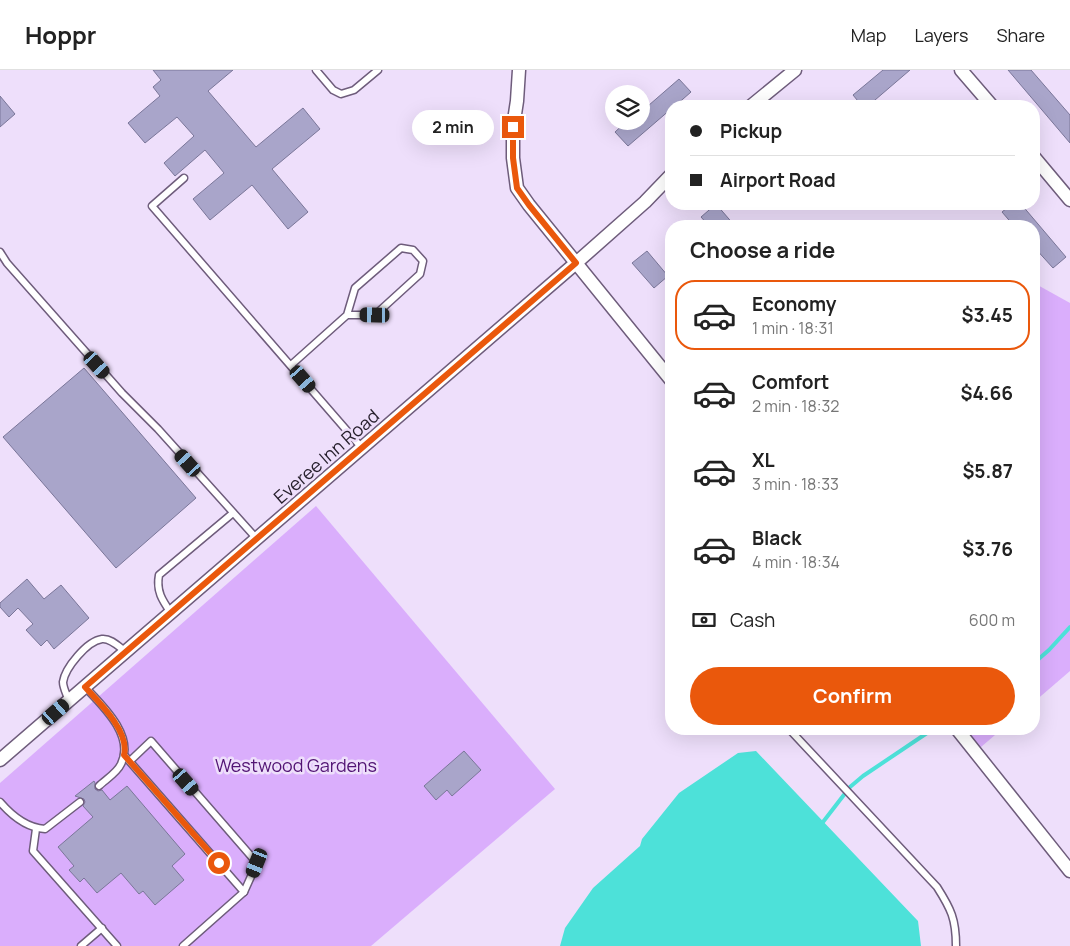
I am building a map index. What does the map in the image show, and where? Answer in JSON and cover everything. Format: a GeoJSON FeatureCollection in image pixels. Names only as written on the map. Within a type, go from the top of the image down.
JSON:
{"type":"FeatureCollection","features":[{"type":"Feature","properties":{"kind":"street"},"geometry":{"type":"LineString","coordinates":[[519,70],[518,101],[513,127],[513,158],[517,188],[665,373]]}},
{"type":"Feature","properties":{"kind":"street"},"geometry":{"type":"LineString","coordinates":[[758,100],[795,70]]}},
{"type":"Feature","properties":{"kind":"street"},"geometry":{"type":"LineString","coordinates":[[961,70],[987,100]]}},
{"type":"Feature","properties":{"kind":"street"},"geometry":{"type":"LineString","coordinates":[[1040,163],[1070,200]]}},
{"type":"Feature","properties":{"kind":"street","name":"Everee Inn Road"},"geometry":{"type":"LineString","coordinates":[[0,760],[576,263],[645,202],[665,181]]}},
{"type":"Feature","properties":{"kind":"street"},"geometry":{"type":"LineString","coordinates":[[962,735],[1070,871]]}},
{"type":"Feature","properties":{"kind":"lane"},"geometry":{"type":"LineString","coordinates":[[316,70],[333,90],[341,94],[354,90],[378,70]]}},
{"type":"Feature","properties":{"kind":"lane"},"geometry":{"type":"LineString","coordinates":[[184,178],[152,206],[362,448]]}},
{"type":"Feature","properties":{"kind":"lane"},"geometry":{"type":"LineString","coordinates":[[291,366],[347,315],[355,288],[401,248],[413,250],[424,261],[420,274],[375,315],[347,315]]}},
{"type":"Feature","properties":{"kind":"lane"},"geometry":{"type":"LineString","coordinates":[[0,252],[7,263],[122,393],[257,539]]}},
{"type":"Feature","properties":{"kind":"lane"},"geometry":{"type":"LineString","coordinates":[[171,613],[160,596],[157,585],[159,575],[233,513]]}},
{"type":"Feature","properties":{"kind":"lane"},"geometry":{"type":"LineString","coordinates":[[69,700],[63,684],[65,673],[71,662],[94,642],[103,639],[111,641],[126,652]]}},
{"type":"Feature","properties":{"kind":"lane"},"geometry":{"type":"LineString","coordinates":[[85,687],[109,712],[121,735],[126,752],[120,766],[99,786]]}},
{"type":"Feature","properties":{"kind":"lane"},"geometry":{"type":"LineString","coordinates":[[795,735],[937,887],[951,910],[956,932],[956,946]]}},
{"type":"Feature","properties":{"kind":"lane"},"geometry":{"type":"LineString","coordinates":[[130,761],[151,741],[257,863],[244,892],[183,946]]}},
{"type":"Feature","properties":{"kind":"lane"},"geometry":{"type":"LineString","coordinates":[[124,755],[244,892]]}},
{"type":"Feature","properties":{"kind":"lane"},"geometry":{"type":"LineString","coordinates":[[0,802],[9,812],[27,824],[36,829],[45,829],[80,802]]}},
{"type":"Feature","properties":{"kind":"lane"},"geometry":{"type":"LineString","coordinates":[[36,829],[33,851],[117,946]]}},
{"type":"Feature","properties":{"kind":"lane"},"geometry":{"type":"LineString","coordinates":[[81,946],[102,928]]}},
{"type":"Feature","properties":{"kind":"green space"},"geometry":{"type":"Polygon","coordinates":[[[1040,286],[1070,303],[1070,671],[1040,697],[1040,286]]]}},
{"type":"Feature","properties":{"kind":"green space","name":"Westwood Gardens"},"geometry":{"type":"Polygon","coordinates":[[[316,506],[555,789],[371,946],[0,946],[0,783],[316,506]]]}},
{"type":"Feature","properties":{"kind":"green space"},"geometry":{"type":"Polygon","coordinates":[[[960,735],[995,735],[974,753],[960,735]]]}},
{"type":"Feature","properties":{"kind":"shaded area"},"geometry":{"type":"Polygon","coordinates":[[[756,751],[918,921],[921,946],[560,946],[565,928],[593,888],[640,846],[642,839],[679,793],[738,753],[756,751]]]}},
{"type":"Feature","properties":{"kind":"building"},"geometry":{"type":"Polygon","coordinates":[[[153,70],[233,70],[208,91],[256,147],[303,108],[320,129],[272,169],[308,212],[288,229],[252,185],[210,220],[193,199],[224,173],[205,150],[175,176],[164,163],[194,136],[177,117],[145,143],[128,123],[160,96],[153,87],[161,80],[153,70]]]}},
{"type":"Feature","properties":{"kind":"building"},"geometry":{"type":"Polygon","coordinates":[[[883,70],[910,70],[875,100],[857,100],[853,95],[883,70]]]}},
{"type":"Feature","properties":{"kind":"building"},"geometry":{"type":"Polygon","coordinates":[[[1008,70],[1031,70],[1070,115],[1070,143],[1040,108],[1040,100],[1033,100],[1008,70]]]}},
{"type":"Feature","properties":{"kind":"building"},"geometry":{"type":"Polygon","coordinates":[[[679,79],[691,92],[682,100],[665,100],[665,114],[650,127],[650,104],[679,79]]]}},
{"type":"Feature","properties":{"kind":"building"},"geometry":{"type":"Polygon","coordinates":[[[0,96],[15,114],[0,127],[0,96]]]}},
{"type":"Feature","properties":{"kind":"building"},"geometry":{"type":"Polygon","coordinates":[[[617,130],[647,130],[628,146],[615,132],[617,130]]]}},
{"type":"Feature","properties":{"kind":"building"},"geometry":{"type":"Polygon","coordinates":[[[709,210],[721,210],[730,220],[704,220],[701,217],[709,210]]]}},
{"type":"Feature","properties":{"kind":"building"},"geometry":{"type":"Polygon","coordinates":[[[1004,210],[1026,210],[1035,220],[1009,220],[1002,212],[1004,210]]]}},
{"type":"Feature","properties":{"kind":"building"},"geometry":{"type":"Polygon","coordinates":[[[1040,226],[1066,257],[1053,268],[1040,254],[1040,226]]]}},
{"type":"Feature","properties":{"kind":"building"},"geometry":{"type":"Polygon","coordinates":[[[647,251],[665,272],[665,279],[654,288],[632,263],[647,251]]]}},
{"type":"Feature","properties":{"kind":"building"},"geometry":{"type":"Polygon","coordinates":[[[84,368],[196,498],[116,568],[3,437],[84,368]]]}},
{"type":"Feature","properties":{"kind":"building"},"geometry":{"type":"Polygon","coordinates":[[[27,579],[44,599],[61,585],[89,618],[54,649],[47,640],[41,646],[26,630],[33,624],[18,608],[9,617],[0,607],[0,603],[27,579]]]}},
{"type":"Feature","properties":{"kind":"building"},"geometry":{"type":"Polygon","coordinates":[[[464,751],[481,770],[452,796],[447,790],[436,800],[424,786],[464,751]]]}},
{"type":"Feature","properties":{"kind":"building"},"geometry":{"type":"Polygon","coordinates":[[[94,781],[95,789],[98,791],[102,790],[110,800],[127,786],[185,854],[172,866],[184,880],[155,905],[143,891],[139,894],[121,873],[97,893],[84,878],[80,882],[69,870],[74,866],[58,847],[93,817],[83,806],[84,799],[75,796],[94,781]]]}},
{"type":"Feature","properties":{"kind":"waterway"},"geometry":{"type":"LineString","coordinates":[[1040,658],[1070,627]]}},
{"type":"Feature","properties":{"kind":"waterway"},"geometry":{"type":"LineString","coordinates":[[823,822],[850,787],[863,776],[924,735]]}},
{"type":"Feature","properties":{"kind":"route"},"geometry":{"type":"LineString","coordinates":[[219,863],[124,755],[126,752],[121,735],[109,712],[85,687],[576,263],[517,188],[513,158],[513,127]]}}]}
